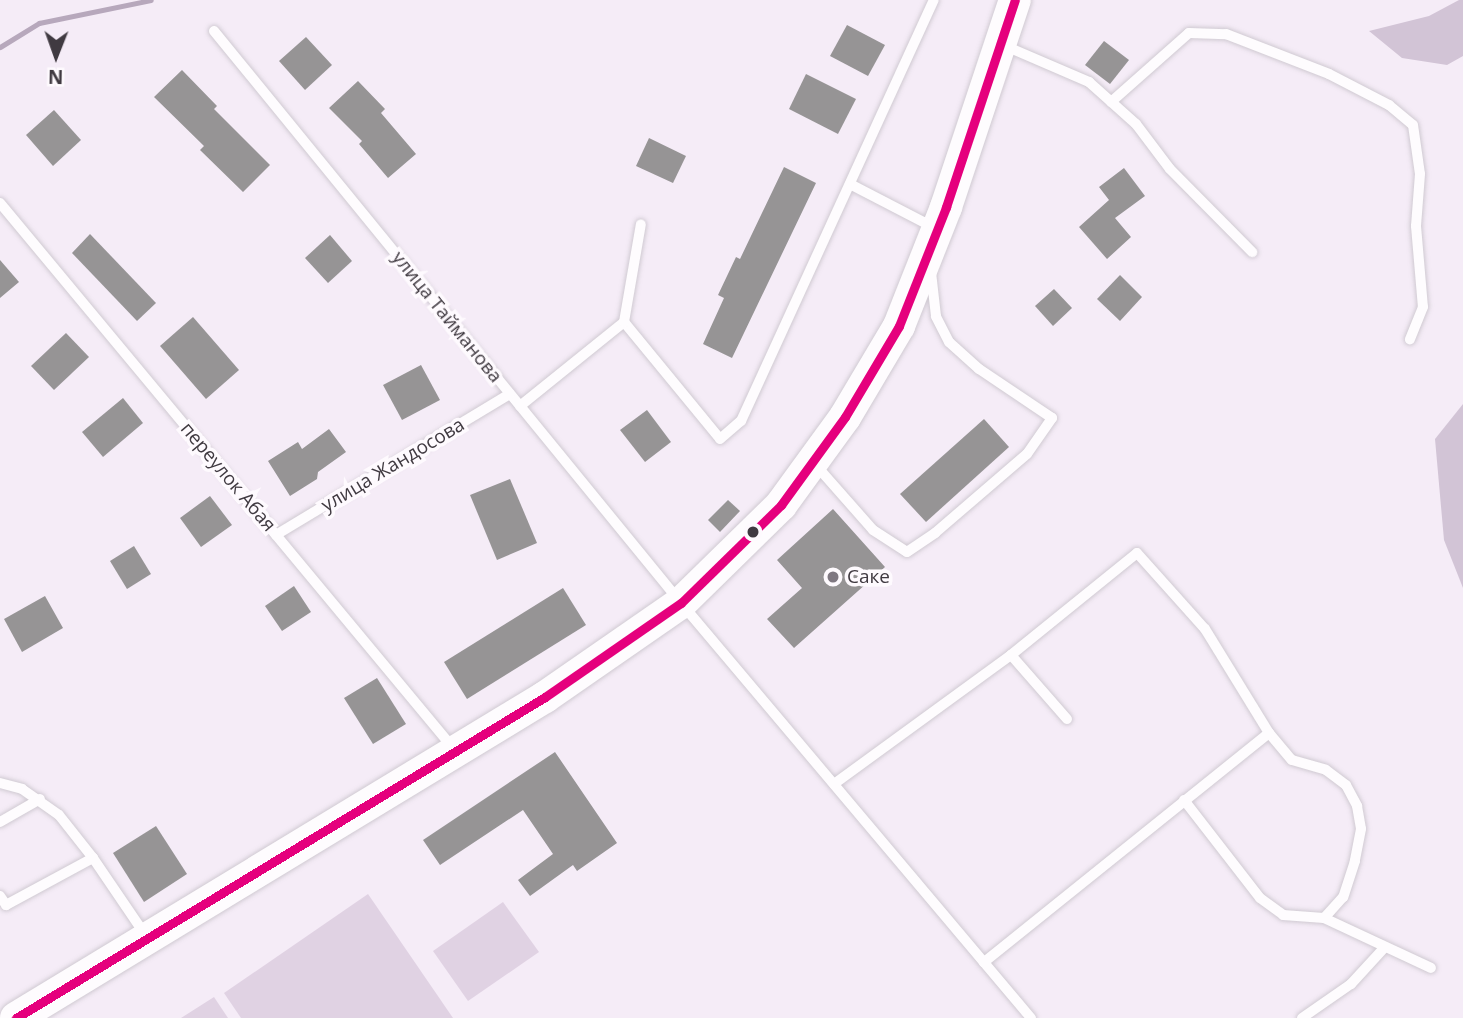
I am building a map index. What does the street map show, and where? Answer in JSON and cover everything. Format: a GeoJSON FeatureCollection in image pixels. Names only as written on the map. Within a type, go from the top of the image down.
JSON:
{"type":"FeatureCollection","features":[{"type":"Feature","properties":{"kind":"street"},"geometry":{"type":"LineString","coordinates":[[16,1018],[545,697],[681,603],[781,505],[845,417],[899,326],[933,241],[1015,0]]}},
{"type":"Feature","properties":{"kind":"lane"},"geometry":{"type":"LineString","coordinates":[[624,322],[720,439],[741,421],[934,0]]}},
{"type":"Feature","properties":{"kind":"lane","name":"улица Тайманова"},"geometry":{"type":"LineString","coordinates":[[214,31],[681,603],[1031,1018]]}},
{"type":"Feature","properties":{"kind":"lane"},"geometry":{"type":"LineString","coordinates":[[1111,102],[1189,33],[1226,34],[1329,74],[1389,105],[1413,125],[1420,174],[1416,226],[1423,307],[1410,339]]}},
{"type":"Feature","properties":{"kind":"lane"},"geometry":{"type":"LineString","coordinates":[[1000,44],[1089,82],[1136,124],[1170,169],[1252,252]]}},
{"type":"Feature","properties":{"kind":"lane"},"geometry":{"type":"LineString","coordinates":[[813,461],[873,530],[907,552],[935,533],[1027,454],[1052,418],[979,369],[949,342],[936,316],[933,241],[850,184]]}},
{"type":"Feature","properties":{"kind":"lane","name":"переулок Абая"},"geometry":{"type":"LineString","coordinates":[[0,203],[456,751]]}},
{"type":"Feature","properties":{"kind":"lane"},"geometry":{"type":"LineString","coordinates":[[520,406],[624,322],[641,224]]}},
{"type":"Feature","properties":{"kind":"lane","name":"улица Жандосова"},"geometry":{"type":"LineString","coordinates":[[276,535],[510,394]]}},
{"type":"Feature","properties":{"kind":"lane"},"geometry":{"type":"LineString","coordinates":[[834,784],[1012,655],[1137,553],[1205,629],[1269,733],[1292,760],[1326,770],[1346,785],[1357,806],[1361,829],[1355,861],[1343,897],[1324,918]]}},
{"type":"Feature","properties":{"kind":"lane"},"geometry":{"type":"LineString","coordinates":[[1012,655],[1067,719]]}},
{"type":"Feature","properties":{"kind":"lane"},"geometry":{"type":"LineString","coordinates":[[984,962],[1269,733]]}},
{"type":"Feature","properties":{"kind":"lane"},"geometry":{"type":"LineString","coordinates":[[0,783],[22,789],[40,799],[59,815],[93,858],[147,938]]}},
{"type":"Feature","properties":{"kind":"lane"},"geometry":{"type":"LineString","coordinates":[[0,821],[40,799]]}},
{"type":"Feature","properties":{"kind":"lane"},"geometry":{"type":"LineString","coordinates":[[1184,800],[1260,898],[1283,915],[1324,918],[1431,968]]}},
{"type":"Feature","properties":{"kind":"lane"},"geometry":{"type":"LineString","coordinates":[[0,896],[6,905],[93,858]]}},
{"type":"Feature","properties":{"kind":"lane"},"geometry":{"type":"LineString","coordinates":[[1302,1018],[1351,984],[1385,947]]}},
{"type":"Feature","properties":{"kind":"shaded area"},"geometry":{"type":"Polygon","coordinates":[[[1463,0],[1463,56],[1447,65],[1402,58],[1369,31],[1429,16],[1463,0]]]}},
{"type":"Feature","properties":{"kind":"shaded area"},"geometry":{"type":"Polygon","coordinates":[[[1463,404],[1463,588],[1444,540],[1435,439],[1463,404]]]}},
{"type":"Feature","properties":{"kind":"shaded area"},"geometry":{"type":"Polygon","coordinates":[[[368,894],[453,1018],[241,1018],[224,993],[368,894]]]}},
{"type":"Feature","properties":{"kind":"shaded area"},"geometry":{"type":"Polygon","coordinates":[[[503,902],[539,952],[468,1001],[433,951],[503,902]]]}},
{"type":"Feature","properties":{"kind":"shaded area"},"geometry":{"type":"Polygon","coordinates":[[[214,997],[228,1018],[181,1018],[214,997]]]}},
{"type":"Feature","properties":{"kind":"building"},"geometry":{"type":"Polygon","coordinates":[[[847,25],[885,45],[868,76],[830,56],[847,25]]]}},
{"type":"Feature","properties":{"kind":"building"},"geometry":{"type":"Polygon","coordinates":[[[306,37],[332,65],[305,90],[279,61],[306,37]]]}},
{"type":"Feature","properties":{"kind":"building"},"geometry":{"type":"Polygon","coordinates":[[[1104,41],[1129,60],[1110,84],[1085,65],[1104,41]]]}},
{"type":"Feature","properties":{"kind":"building"},"geometry":{"type":"Polygon","coordinates":[[[182,70],[217,106],[214,109],[270,165],[243,192],[200,150],[204,146],[154,97],[182,70]]]}},
{"type":"Feature","properties":{"kind":"building"},"geometry":{"type":"Polygon","coordinates":[[[806,74],[856,99],[838,134],[789,109],[806,74]]]}},
{"type":"Feature","properties":{"kind":"building"},"geometry":{"type":"Polygon","coordinates":[[[358,81],[385,109],[381,113],[416,154],[388,178],[359,144],[362,141],[329,108],[358,81]]]}},
{"type":"Feature","properties":{"kind":"building"},"geometry":{"type":"Polygon","coordinates":[[[54,110],[81,140],[53,166],[26,135],[54,110]]]}},
{"type":"Feature","properties":{"kind":"building"},"geometry":{"type":"Polygon","coordinates":[[[649,138],[686,156],[673,183],[636,166],[649,138]]]}},
{"type":"Feature","properties":{"kind":"building"},"geometry":{"type":"Polygon","coordinates":[[[784,167],[816,183],[732,358],[703,344],[724,298],[718,295],[736,257],[740,259],[784,167]]]}},
{"type":"Feature","properties":{"kind":"building"},"geometry":{"type":"Polygon","coordinates":[[[1124,168],[1145,196],[1115,218],[1131,237],[1107,259],[1079,227],[1109,200],[1099,187],[1124,168]]]}},
{"type":"Feature","properties":{"kind":"building"},"geometry":{"type":"Polygon","coordinates":[[[90,234],[156,303],[137,321],[72,253],[90,234]]]}},
{"type":"Feature","properties":{"kind":"building"},"geometry":{"type":"Polygon","coordinates":[[[330,235],[352,261],[328,283],[305,258],[330,235]]]}},
{"type":"Feature","properties":{"kind":"building"},"geometry":{"type":"Polygon","coordinates":[[[0,260],[19,282],[0,298],[0,260]]]}},
{"type":"Feature","properties":{"kind":"building"},"geometry":{"type":"Polygon","coordinates":[[[1120,275],[1142,297],[1120,321],[1097,299],[1120,275]]]}},
{"type":"Feature","properties":{"kind":"building"},"geometry":{"type":"Polygon","coordinates":[[[1054,289],[1072,308],[1053,326],[1035,306],[1054,289]]]}},
{"type":"Feature","properties":{"kind":"building"},"geometry":{"type":"Polygon","coordinates":[[[193,317],[239,370],[206,399],[160,346],[193,317]]]}},
{"type":"Feature","properties":{"kind":"building"},"geometry":{"type":"Polygon","coordinates":[[[66,333],[89,357],[54,390],[31,366],[66,333]]]}},
{"type":"Feature","properties":{"kind":"building"},"geometry":{"type":"Polygon","coordinates":[[[421,365],[440,400],[402,420],[383,385],[421,365]]]}},
{"type":"Feature","properties":{"kind":"building"},"geometry":{"type":"Polygon","coordinates":[[[123,398],[143,423],[103,457],[82,432],[123,398]]]}},
{"type":"Feature","properties":{"kind":"building"},"geometry":{"type":"Polygon","coordinates":[[[647,410],[671,442],[645,462],[620,430],[647,410]]]}},
{"type":"Feature","properties":{"kind":"building"},"geometry":{"type":"Polygon","coordinates":[[[984,419],[1009,447],[926,522],[900,494],[984,419]]]}},
{"type":"Feature","properties":{"kind":"building"},"geometry":{"type":"Polygon","coordinates":[[[329,429],[346,452],[318,472],[317,479],[290,496],[268,461],[298,442],[302,449],[329,429]]]}},
{"type":"Feature","properties":{"kind":"building"},"geometry":{"type":"Polygon","coordinates":[[[510,479],[537,543],[497,560],[470,495],[510,479]]]}},
{"type":"Feature","properties":{"kind":"building"},"geometry":{"type":"Polygon","coordinates":[[[210,496],[232,525],[201,547],[180,518],[210,496]]]}},
{"type":"Feature","properties":{"kind":"building"},"geometry":{"type":"Polygon","coordinates":[[[728,500],[740,511],[720,532],[708,520],[728,500]]]}},
{"type":"Feature","properties":{"kind":"building","name":"Саке"},"geometry":{"type":"Polygon","coordinates":[[[833,509],[885,567],[794,648],[767,619],[802,588],[777,560],[833,509]]]}},
{"type":"Feature","properties":{"kind":"building"},"geometry":{"type":"Polygon","coordinates":[[[134,546],[151,574],[127,589],[110,561],[134,546]]]}},
{"type":"Feature","properties":{"kind":"building"},"geometry":{"type":"Polygon","coordinates":[[[294,586],[311,612],[282,631],[265,606],[294,586]]]}},
{"type":"Feature","properties":{"kind":"building"},"geometry":{"type":"Polygon","coordinates":[[[563,588],[586,625],[467,699],[444,662],[563,588]]]}},
{"type":"Feature","properties":{"kind":"building"},"geometry":{"type":"Polygon","coordinates":[[[45,596],[63,628],[22,652],[4,619],[45,596]]]}},
{"type":"Feature","properties":{"kind":"building"},"geometry":{"type":"Polygon","coordinates":[[[377,678],[406,724],[373,744],[344,698],[377,678]]]}},
{"type":"Feature","properties":{"kind":"building"},"geometry":{"type":"Polygon","coordinates":[[[555,752],[617,843],[577,871],[573,865],[530,896],[518,880],[553,854],[523,810],[440,865],[423,840],[555,752]]]}},
{"type":"Feature","properties":{"kind":"building"},"geometry":{"type":"Polygon","coordinates":[[[156,826],[187,874],[144,902],[113,853],[156,826]]]}},
{"type":"Feature","properties":{"kind":"waterway"},"geometry":{"type":"LineString","coordinates":[[0,47],[39,23],[151,0]]}},
{"type":"Feature","properties":{"kind":"transit line"},"geometry":{"type":"LineString","coordinates":[[16,1018],[545,697],[681,603],[781,505],[845,417],[899,326],[946,207],[1015,0]]}},
{"type":"Feature","properties":{"kind":"place","name":"Саке"},"geometry":{"type":"Point","coordinates":[833,577]}}]}
